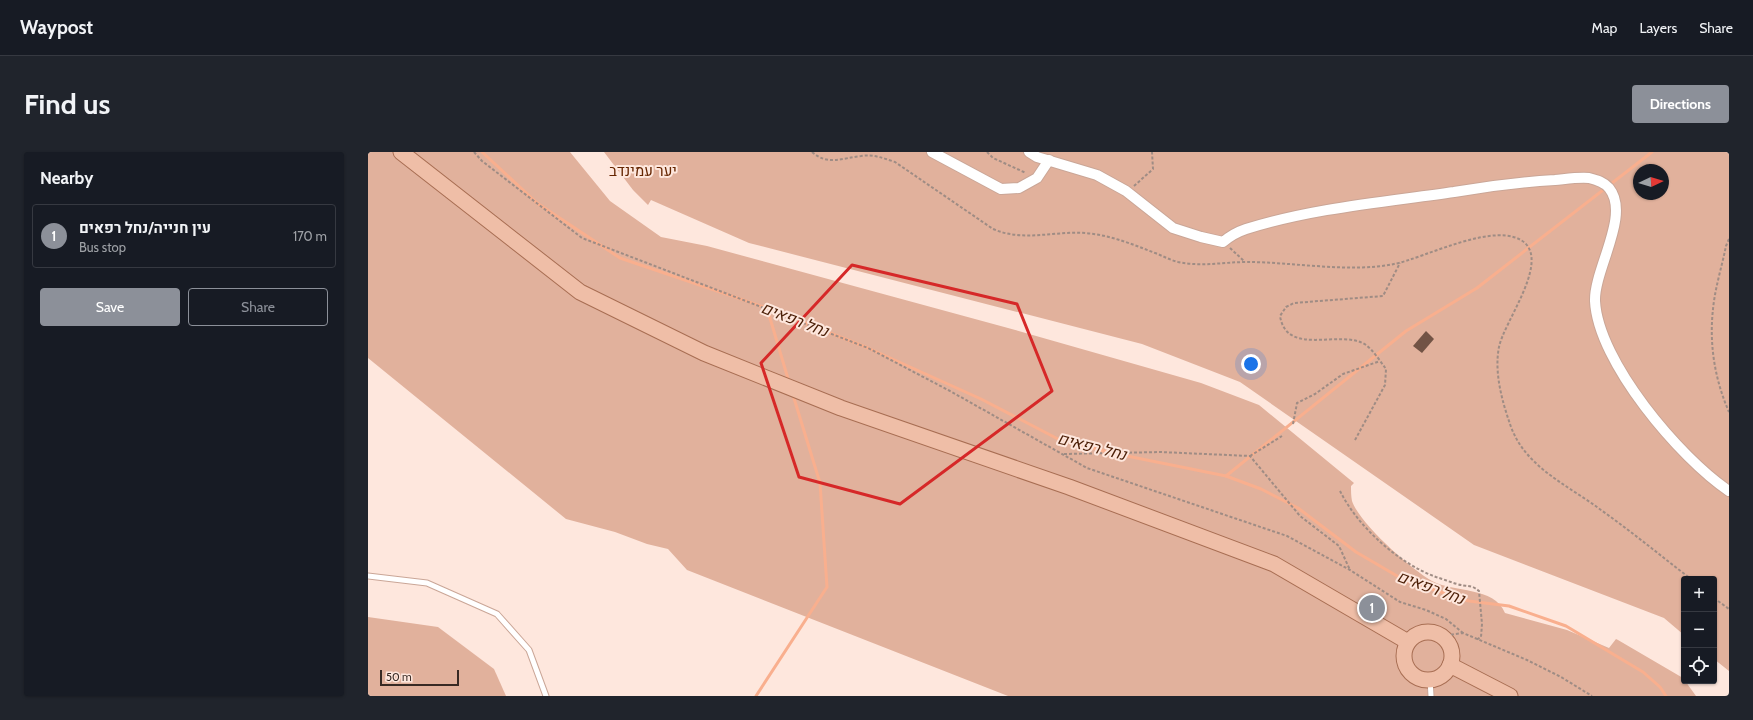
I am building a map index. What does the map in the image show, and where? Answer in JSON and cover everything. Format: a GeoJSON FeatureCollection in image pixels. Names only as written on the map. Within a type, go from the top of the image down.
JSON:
{"type":"FeatureCollection","features":[{"type":"Feature","properties":{"kind":"main road"},"geometry":{"type":"LineString","coordinates":[[401,152],[580,292],[698,349],[841,408],[1069,487],[1274,564],[1408,642]]}},
{"type":"Feature","properties":{"kind":"main road"},"geometry":{"type":"LineString","coordinates":[[1427,632],[1441,636],[1450,646],[1452,652],[1450,665],[1440,676],[1430,679],[1419,678],[1408,669],[1404,656],[1408,642],[1420,633],[1427,632]]}},
{"type":"Feature","properties":{"kind":"main road"},"geometry":{"type":"LineString","coordinates":[[1450,665],[1510,696]]}},
{"type":"Feature","properties":{"kind":"street"},"geometry":{"type":"LineString","coordinates":[[932,152],[1001,189],[1019,188],[1037,178],[1049,160]]}},
{"type":"Feature","properties":{"kind":"street"},"geometry":{"type":"LineString","coordinates":[[1029,152],[1049,160],[1098,175],[1126,191],[1174,228],[1201,237],[1223,242],[1234,234],[1245,230],[1315,213],[1515,182],[1588,178],[1602,182],[1610,190],[1616,204],[1617,216],[1598,279],[1595,301],[1600,330],[1621,370],[1655,421],[1685,455],[1729,491]]}},
{"type":"Feature","properties":{"kind":"lane"},"geometry":{"type":"LineString","coordinates":[[368,576],[427,583],[497,614],[529,650],[546,696]]}},
{"type":"Feature","properties":{"kind":"lane"},"geometry":{"type":"LineString","coordinates":[[1430,679],[1431,696]]}},
{"type":"Feature","properties":{"kind":"path"},"geometry":{"type":"LineString","coordinates":[[474,152],[482,161],[582,238],[868,348],[1088,468],[1288,536],[1350,570],[1400,602],[1426,610],[1446,620],[1462,633],[1527,660],[1561,677],[1592,696]]}},
{"type":"Feature","properties":{"kind":"path"},"geometry":{"type":"LineString","coordinates":[[812,152],[828,161],[840,161],[861,156],[879,156],[895,162],[993,229],[1004,234],[1024,236],[1085,233],[1118,239],[1177,262],[1211,265],[1244,262],[1364,267],[1400,263],[1466,240],[1492,235],[1508,235],[1524,242],[1531,252],[1533,259],[1531,272],[1503,335],[1499,346],[1497,361],[1502,398],[1511,428],[1529,457],[1555,479],[1627,529],[1687,576]]}},
{"type":"Feature","properties":{"kind":"path"},"geometry":{"type":"LineString","coordinates":[[987,152],[993,158],[1037,178]]}},
{"type":"Feature","properties":{"kind":"path"},"geometry":{"type":"LineString","coordinates":[[1126,191],[1141,181],[1153,169],[1152,152]]}},
{"type":"Feature","properties":{"kind":"path"},"geometry":{"type":"LineString","coordinates":[[1729,239],[1726,246],[1713,309],[1714,359],[1719,388],[1729,412]]}},
{"type":"Feature","properties":{"kind":"path"},"geometry":{"type":"LineString","coordinates":[[1223,242],[1244,262]]}},
{"type":"Feature","properties":{"kind":"path"},"geometry":{"type":"LineString","coordinates":[[1355,440],[1385,385],[1386,369],[1366,345],[1354,341],[1298,338],[1287,333],[1282,327],[1280,316],[1286,307],[1294,303],[1383,296],[1400,263]]}},
{"type":"Feature","properties":{"kind":"path"},"geometry":{"type":"LineString","coordinates":[[1293,424],[1297,403],[1315,394],[1343,374],[1380,361]]}},
{"type":"Feature","properties":{"kind":"path"},"geometry":{"type":"LineString","coordinates":[[1062,454],[1160,452],[1250,456],[1282,436]]}},
{"type":"Feature","properties":{"kind":"path"},"geometry":{"type":"LineString","coordinates":[[1250,456],[1300,516],[1339,546],[1350,570]]}},
{"type":"Feature","properties":{"kind":"path"},"geometry":{"type":"LineString","coordinates":[[1340,491],[1349,509],[1366,530],[1392,551],[1434,576],[1459,585],[1466,584],[1479,591],[1482,624],[1481,637],[1476,640]]}},
{"type":"Feature","properties":{"kind":"path"},"geometry":{"type":"LineString","coordinates":[[1717,600],[1729,610]]}},
{"type":"Feature","properties":{"kind":"path"},"geometry":{"type":"LineString","coordinates":[[1441,636],[1462,633]]}},
{"type":"Feature","properties":{"kind":"highlighted area"},"geometry":{"type":"Polygon","coordinates":[[[852,265],[1017,304],[1052,391],[900,504],[799,477],[761,363],[852,265]]]}},
{"type":"Feature","properties":{"kind":"green space"},"geometry":{"type":"Polygon","coordinates":[[[368,152],[570,152],[610,201],[661,237],[707,246],[1008,328],[1201,383],[1259,405],[1354,483],[1351,486],[1352,501],[1365,521],[1400,557],[1432,581],[1441,585],[1483,594],[1500,604],[1505,613],[1567,630],[1609,648],[1616,639],[1681,677],[1681,684],[1687,684],[1696,696],[1008,696],[687,570],[668,549],[647,544],[615,532],[566,519],[368,358],[368,152]]]}},
{"type":"Feature","properties":{"kind":"green space","name":"יער עמינדב"},"geometry":{"type":"Polygon","coordinates":[[[604,152],[1729,152],[1729,671],[1717,661],[1717,576],[1681,576],[1681,632],[1664,618],[1474,545],[1240,382],[1142,344],[749,243],[651,200],[648,205],[633,190],[604,152]]]}},
{"type":"Feature","properties":{"kind":"green space"},"geometry":{"type":"Polygon","coordinates":[[[368,617],[438,627],[494,669],[506,696],[368,696],[368,617]]]}},
{"type":"Feature","properties":{"kind":"building"},"geometry":{"type":"Polygon","coordinates":[[[1426,331],[1434,339],[1422,353],[1413,346],[1426,331]]]}},
{"type":"Feature","properties":{"kind":"waterway","name":"נחל רפאים"},"geometry":{"type":"LineString","coordinates":[[482,152],[537,203],[620,258],[767,308],[868,348],[981,399],[1058,439],[1112,453],[1226,476],[1261,489],[1298,508],[1356,552],[1404,580],[1469,601],[1509,606],[1566,626],[1643,672],[1660,687],[1666,696]]}},
{"type":"Feature","properties":{"kind":"waterway"},"geometry":{"type":"LineString","coordinates":[[1226,476],[1406,331],[1477,288],[1652,152]]}},
{"type":"Feature","properties":{"kind":"waterway"},"geometry":{"type":"LineString","coordinates":[[767,308],[789,382]]}},
{"type":"Feature","properties":{"kind":"waterway"},"geometry":{"type":"LineString","coordinates":[[756,696],[827,587],[820,483],[793,395]]}},
{"type":"Feature","properties":{"kind":"place","name":"עין חנייה/נחל רפאים"},"geometry":{"type":"Point","coordinates":[1372,608]}}]}
